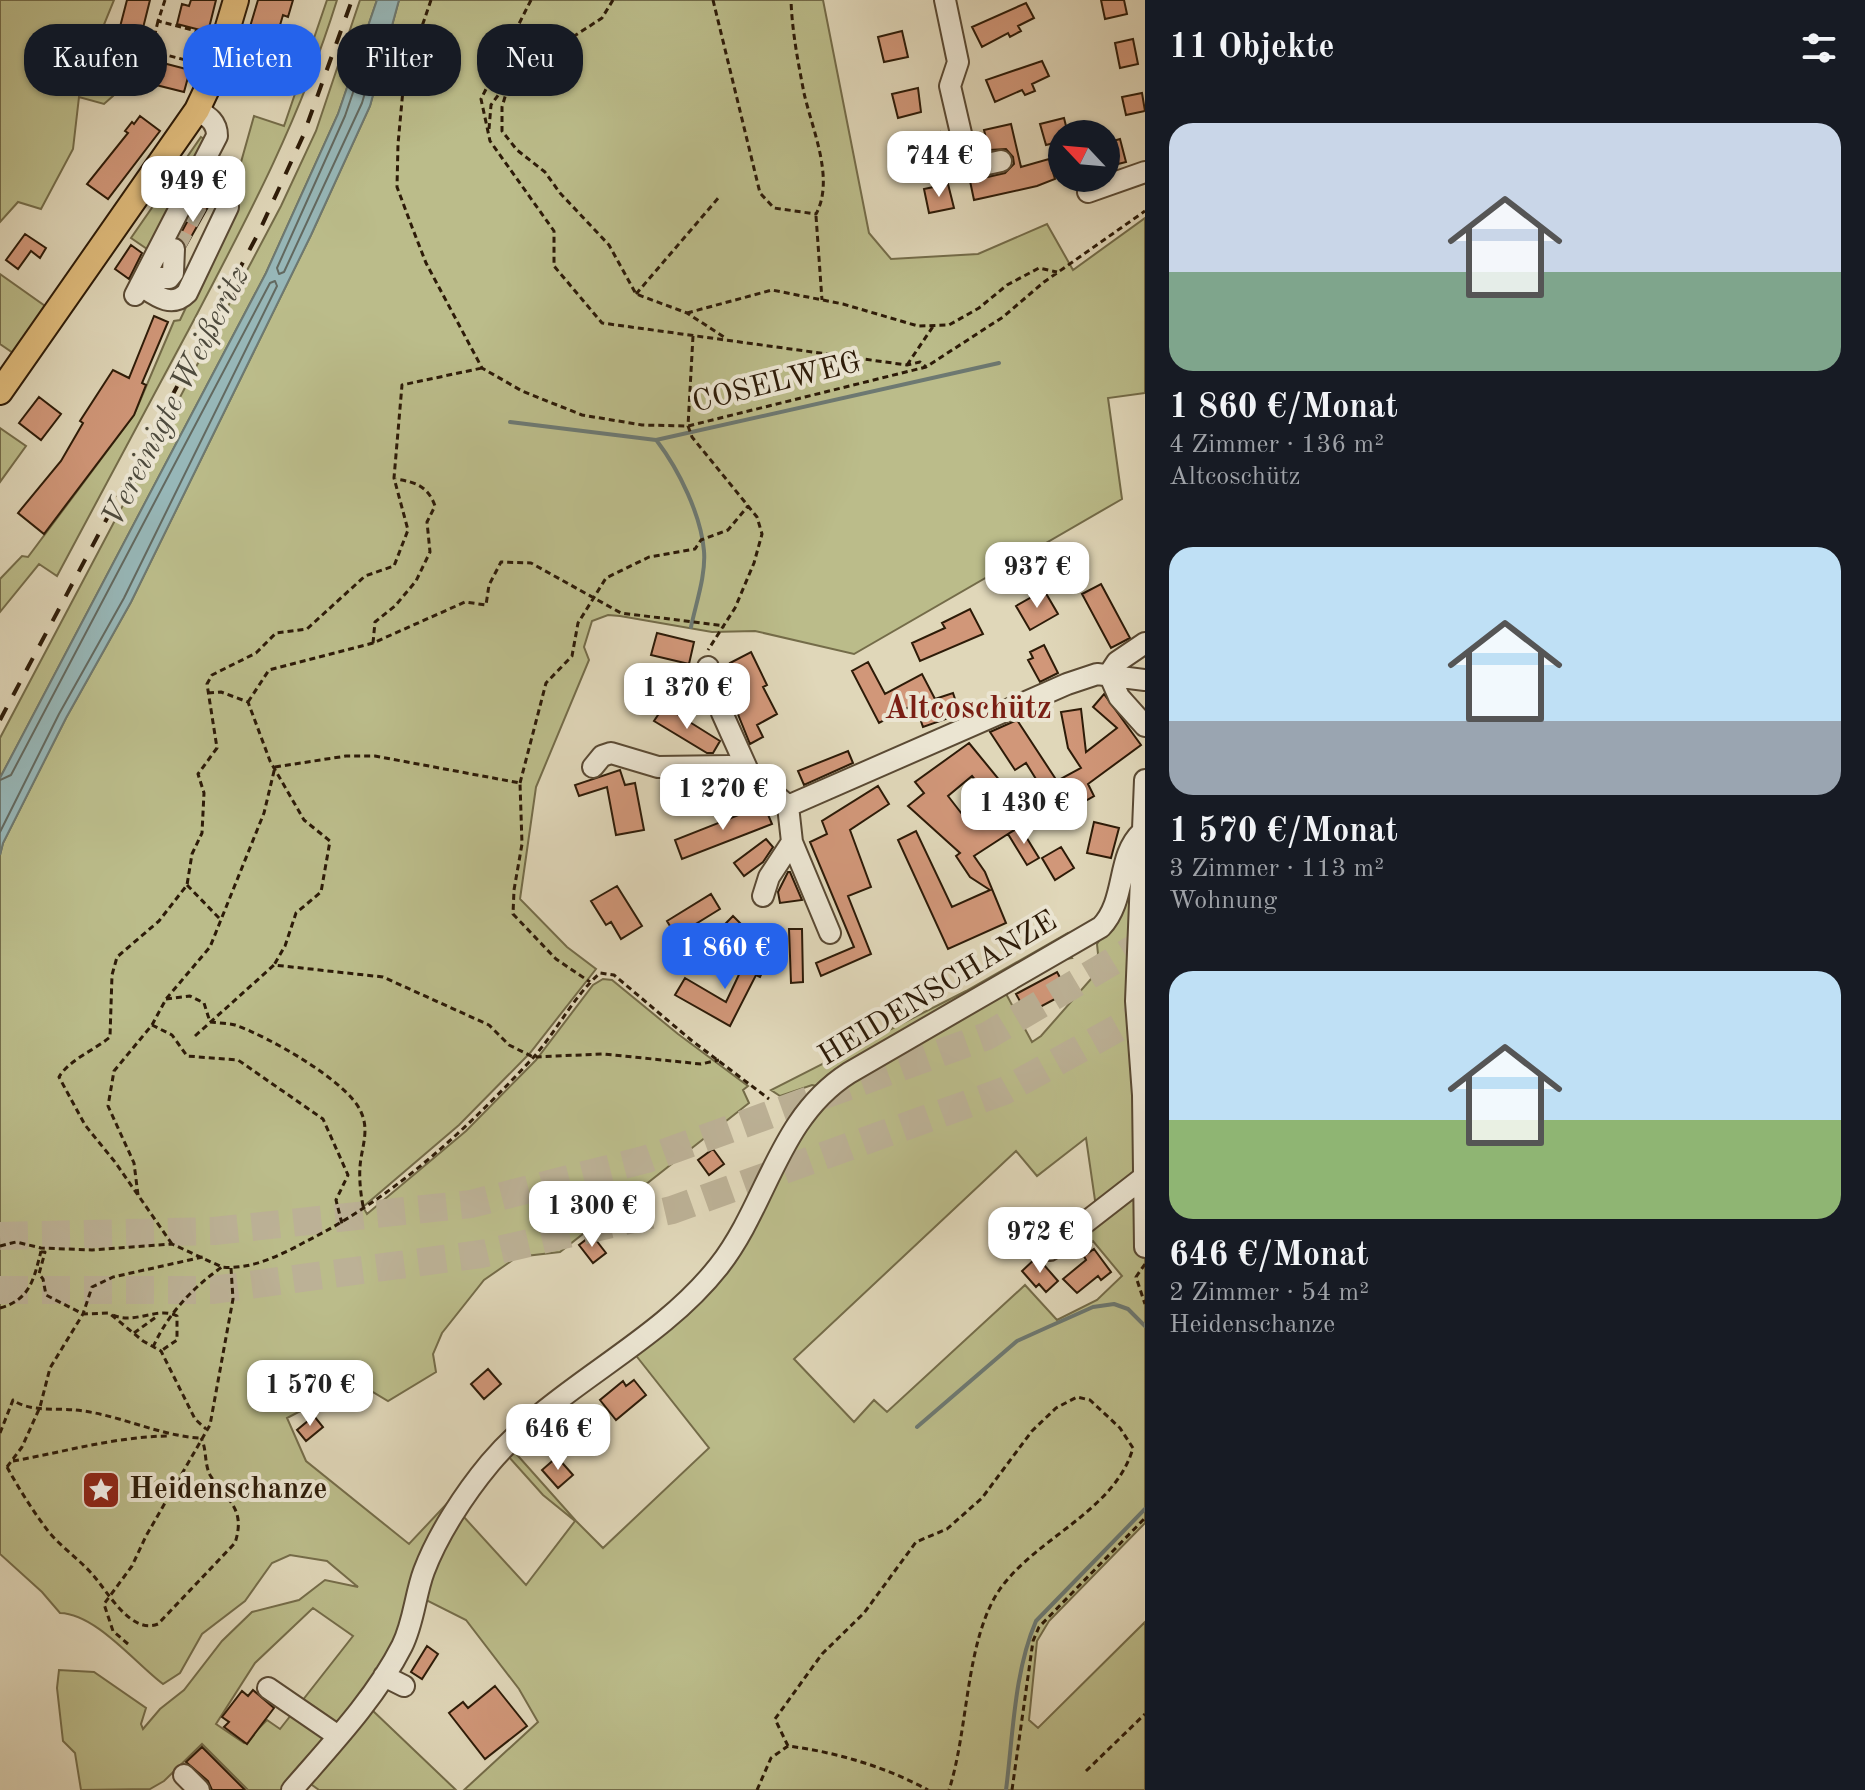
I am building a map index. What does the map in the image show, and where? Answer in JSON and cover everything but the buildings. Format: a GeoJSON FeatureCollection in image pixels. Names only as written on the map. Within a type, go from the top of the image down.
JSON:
{"type":"FeatureCollection","features":[{"type":"Feature","properties":{"kind":"main road"},"geometry":{"type":"LineString","coordinates":[[0,392],[197,110],[220,55],[236,0]]}},
{"type":"Feature","properties":{"kind":"street"},"geometry":{"type":"LineString","coordinates":[[945,0],[958,62],[950,86],[969,168],[1001,161]]}},
{"type":"Feature","properties":{"kind":"street"},"geometry":{"type":"LineString","coordinates":[[141,284],[217,136],[217,127],[212,120],[197,110]]}},
{"type":"Feature","properties":{"kind":"street"},"geometry":{"type":"LineString","coordinates":[[1120,181],[1145,172]]}},
{"type":"Feature","properties":{"kind":"street"},"geometry":{"type":"LineString","coordinates":[[141,284],[169,301],[177,301],[187,293],[228,207],[219,192],[208,191],[203,195]]}},
{"type":"Feature","properties":{"kind":"street"},"geometry":{"type":"LineString","coordinates":[[141,284],[157,278],[169,278],[173,273],[174,249]]}},
{"type":"Feature","properties":{"kind":"street"},"geometry":{"type":"LineString","coordinates":[[1109,674],[1117,662],[1145,643]]}},
{"type":"Feature","properties":{"kind":"street"},"geometry":{"type":"LineString","coordinates":[[708,657],[726,723],[749,773]]}},
{"type":"Feature","properties":{"kind":"street"},"geometry":{"type":"LineString","coordinates":[[788,806],[1067,684],[1097,674],[1145,680]]}},
{"type":"Feature","properties":{"kind":"street"},"geometry":{"type":"LineString","coordinates":[[1109,674],[1119,697],[1145,726]]}},
{"type":"Feature","properties":{"kind":"street"},"geometry":{"type":"LineString","coordinates":[[593,767],[596,760],[611,753],[658,767],[729,766],[749,773],[788,806],[792,842],[830,933]]}},
{"type":"Feature","properties":{"kind":"street"},"geometry":{"type":"LineString","coordinates":[[1145,780],[1136,1001],[1144,1092],[1145,1247]]}},
{"type":"Feature","properties":{"kind":"street","name":"HEIDENSCHANZE"},"geometry":{"type":"LineString","coordinates":[[292,1790],[384,1676],[404,1643],[431,1554],[476,1482],[509,1443],[584,1380],[646,1337],[708,1279],[743,1231],[790,1133],[822,1093],[849,1073],[1101,927],[1115,908],[1133,840],[1142,832]]}},
{"type":"Feature","properties":{"kind":"street"},"geometry":{"type":"LineString","coordinates":[[763,896],[769,877],[792,842]]}},
{"type":"Feature","properties":{"kind":"street"},"geometry":{"type":"LineString","coordinates":[[1050,1250],[1144,1177]]}},
{"type":"Feature","properties":{"kind":"street"},"geometry":{"type":"LineString","coordinates":[[483,1446],[509,1443]]}},
{"type":"Feature","properties":{"kind":"street"},"geometry":{"type":"LineString","coordinates":[[384,1676],[404,1686]]}},
{"type":"Feature","properties":{"kind":"street"},"geometry":{"type":"LineString","coordinates":[[268,1688],[338,1736]]}},
{"type":"Feature","properties":{"kind":"street"},"geometry":{"type":"LineString","coordinates":[[184,1775],[199,1790]]}},
{"type":"Feature","properties":{"kind":"path"},"geometry":{"type":"LineString","coordinates":[[165,0],[151,51],[183,59]]}},
{"type":"Feature","properties":{"kind":"path"},"geometry":{"type":"LineString","coordinates":[[172,1244],[85,1125],[59,1077],[67,1064],[87,1055],[110,1037],[112,975],[117,957],[159,921],[187,885],[192,854],[202,833],[204,793],[198,774],[217,748],[207,684],[212,675],[256,653],[276,633],[307,629],[365,576],[394,566],[408,530],[394,478],[402,385],[482,368],[426,263],[397,187],[404,79],[431,0]]}},
{"type":"Feature","properties":{"kind":"path"},"geometry":{"type":"LineString","coordinates":[[531,0],[481,99],[490,141],[554,231],[554,266],[602,323],[907,365],[920,362],[926,367]]}},
{"type":"Feature","properties":{"kind":"path"},"geometry":{"type":"LineString","coordinates":[[583,30],[602,18],[613,0]]}},
{"type":"Feature","properties":{"kind":"path"},"geometry":{"type":"LineString","coordinates":[[713,0],[760,193],[774,208],[816,214]]}},
{"type":"Feature","properties":{"kind":"path"},"geometry":{"type":"LineString","coordinates":[[791,0],[802,79],[822,168],[822,204],[816,214],[822,300]]}},
{"type":"Feature","properties":{"kind":"path"},"geometry":{"type":"LineString","coordinates":[[158,21],[183,27]]}},
{"type":"Feature","properties":{"kind":"path"},"geometry":{"type":"LineString","coordinates":[[490,141],[491,105],[496,96]]}},
{"type":"Feature","properties":{"kind":"path"},"geometry":{"type":"LineString","coordinates":[[505,96],[502,131],[517,150],[545,172],[560,193],[609,245],[636,294],[687,313],[729,341]]}},
{"type":"Feature","properties":{"kind":"path"},"geometry":{"type":"LineString","coordinates":[[636,294],[720,196]]}},
{"type":"Feature","properties":{"kind":"path","name":"COSELWEG"},"geometry":{"type":"LineString","coordinates":[[482,368],[522,391],[582,415],[642,425],[688,426],[926,367],[1007,314],[1057,272],[1145,211]]}},
{"type":"Feature","properties":{"kind":"path"},"geometry":{"type":"LineString","coordinates":[[687,313],[772,290],[918,326],[949,325],[979,308],[1007,285],[1039,268],[1057,272]]}},
{"type":"Feature","properties":{"kind":"path"},"geometry":{"type":"LineString","coordinates":[[907,365],[934,325]]}},
{"type":"Feature","properties":{"kind":"path"},"geometry":{"type":"LineString","coordinates":[[693,336],[688,426],[692,437],[757,517],[762,534],[754,563],[708,657]]}},
{"type":"Feature","properties":{"kind":"path"},"geometry":{"type":"LineString","coordinates":[[373,643],[375,622],[395,606],[416,581],[430,552],[427,522],[435,506],[432,497],[419,483],[394,478]]}},
{"type":"Feature","properties":{"kind":"path"},"geometry":{"type":"LineString","coordinates":[[590,982],[556,959],[513,914],[522,844],[520,783],[546,683],[572,656],[578,623],[606,578],[649,557],[695,549],[701,540],[728,530],[748,506]]}},
{"type":"Feature","properties":{"kind":"path"},"geometry":{"type":"LineString","coordinates":[[248,702],[269,670],[373,643],[465,602],[486,605],[489,585],[501,562],[531,563],[621,613],[725,626]]}},
{"type":"Feature","properties":{"kind":"path"},"geometry":{"type":"LineString","coordinates":[[195,1036],[274,965],[285,946],[296,913],[321,892],[330,841],[304,820],[275,767],[248,702],[221,692],[208,693]]}},
{"type":"Feature","properties":{"kind":"path"},"geometry":{"type":"LineString","coordinates":[[275,767],[346,756],[375,756],[520,783]]}},
{"type":"Feature","properties":{"kind":"path"},"geometry":{"type":"LineString","coordinates":[[138,1199],[134,1163],[108,1106],[114,1071],[152,1025],[166,999],[210,947],[264,813],[275,767]]}},
{"type":"Feature","properties":{"kind":"path"},"geometry":{"type":"LineString","coordinates":[[187,885],[220,919]]}},
{"type":"Feature","properties":{"kind":"path"},"geometry":{"type":"LineString","coordinates":[[274,965],[383,977],[489,1025],[509,1045],[533,1057],[604,1054],[701,1064],[719,1060]]}},
{"type":"Feature","properties":{"kind":"path"},"geometry":{"type":"LineString","coordinates":[[0,1246],[16,1242],[41,1250],[92,1250],[172,1244],[222,1267],[231,1268],[275,1258],[342,1224],[387,1195],[463,1128],[533,1057],[600,973],[614,975],[769,1099]]}},
{"type":"Feature","properties":{"kind":"path"},"geometry":{"type":"LineString","coordinates":[[166,999],[190,996],[204,1003],[210,1022]]}},
{"type":"Feature","properties":{"kind":"path"},"geometry":{"type":"LineString","coordinates":[[210,1022],[232,1024],[323,1072],[342,1088],[362,1112],[366,1143],[359,1166],[364,1210]]}},
{"type":"Feature","properties":{"kind":"path"},"geometry":{"type":"LineString","coordinates":[[152,1025],[172,1035],[187,1056],[238,1060],[323,1119],[348,1175],[336,1200],[342,1224]]}},
{"type":"Feature","properties":{"kind":"path"},"geometry":{"type":"LineString","coordinates":[[0,1308],[15,1304],[28,1293],[41,1250]]}},
{"type":"Feature","properties":{"kind":"path"},"geometry":{"type":"LineString","coordinates":[[41,1250],[45,1252],[39,1274],[46,1295],[83,1314],[109,1313],[124,1320],[167,1312],[174,1314],[179,1322],[177,1340],[161,1351]]}},
{"type":"Feature","properties":{"kind":"path"},"geometry":{"type":"LineString","coordinates":[[7,1467],[22,1447],[40,1407],[50,1368],[83,1314],[92,1287],[113,1277],[203,1257]]}},
{"type":"Feature","properties":{"kind":"path"},"geometry":{"type":"LineString","coordinates":[[1145,1264],[1136,1277],[1145,1304]]}},
{"type":"Feature","properties":{"kind":"path"},"geometry":{"type":"LineString","coordinates":[[153,1347],[160,1329],[200,1282],[222,1267]]}},
{"type":"Feature","properties":{"kind":"path"},"geometry":{"type":"LineString","coordinates":[[128,1644],[113,1631],[106,1618],[104,1604],[132,1566],[207,1429],[233,1299],[231,1268]]}},
{"type":"Feature","properties":{"kind":"path"},"geometry":{"type":"LineString","coordinates":[[109,1313],[161,1351],[195,1419],[207,1429]]}},
{"type":"Feature","properties":{"kind":"path"},"geometry":{"type":"LineString","coordinates":[[134,1333],[159,1315]]}},
{"type":"Feature","properties":{"kind":"path"},"geometry":{"type":"LineString","coordinates":[[788,1746],[775,1719],[822,1654],[864,1613],[916,1542],[947,1529],[982,1498],[1019,1449],[1056,1408],[1077,1397],[1090,1400],[1120,1428],[1133,1448],[1129,1465],[1097,1502],[1023,1560],[1000,1590],[982,1622],[959,1757],[949,1790]]}},
{"type":"Feature","properties":{"kind":"path"},"geometry":{"type":"LineString","coordinates":[[0,1433],[13,1400],[20,1406],[96,1412],[133,1421],[171,1436]]}},
{"type":"Feature","properties":{"kind":"path"},"geometry":{"type":"LineString","coordinates":[[11,1461],[141,1436],[201,1438]]}},
{"type":"Feature","properties":{"kind":"path"},"geometry":{"type":"LineString","coordinates":[[7,1467],[49,1532],[93,1574],[109,1597],[145,1627],[158,1624],[235,1543],[237,1520],[232,1499],[211,1477],[201,1438]]}},
{"type":"Feature","properties":{"kind":"path"},"geometry":{"type":"LineString","coordinates":[[0,1467],[7,1467]]}},
{"type":"Feature","properties":{"kind":"path"},"geometry":{"type":"LineString","coordinates":[[1012,1790],[1033,1641],[1039,1627],[1145,1518]]}},
{"type":"Feature","properties":{"kind":"path"},"geometry":{"type":"LineString","coordinates":[[1086,1771],[1145,1714]]}},
{"type":"Feature","properties":{"kind":"path"},"geometry":{"type":"LineString","coordinates":[[757,1790],[771,1758],[788,1746],[816,1749],[889,1772],[928,1790]]}},
{"type":"Feature","properties":{"kind":"green space"},"geometry":{"type":"Polygon","coordinates":[[[0,0],[114,0],[104,24],[24,24],[24,96],[113,96],[104,104],[79,97],[73,149],[41,209],[18,202],[0,222],[0,0]]]}},
{"type":"Feature","properties":{"kind":"green space"},"geometry":{"type":"Polygon","coordinates":[[[327,0],[337,0],[321,48],[319,24],[327,0]]]}},
{"type":"Feature","properties":{"kind":"green space"},"geometry":{"type":"Polygon","coordinates":[[[360,0],[377,0],[369,24],[352,24],[360,0]]]}},
{"type":"Feature","properties":{"kind":"green space"},"geometry":{"type":"Polygon","coordinates":[[[399,0],[823,0],[869,233],[891,259],[978,254],[1047,224],[1073,270],[1145,218],[1145,393],[1108,398],[1122,499],[854,654],[755,631],[712,632],[608,615],[592,621],[584,647],[589,660],[536,787],[520,899],[567,947],[596,969],[530,1053],[459,1125],[363,1207],[367,1214],[466,1131],[536,1060],[593,985],[603,979],[612,980],[748,1086],[743,1090],[749,1103],[560,1252],[517,1257],[484,1280],[442,1333],[433,1354],[436,1372],[388,1401],[356,1382],[287,1418],[306,1461],[409,1544],[469,1480],[407,1623],[361,1698],[282,1790],[248,1790],[202,1744],[164,1781],[150,1789],[81,1790],[75,1753],[63,1741],[57,1688],[59,1670],[94,1672],[146,1708],[141,1724],[143,1729],[160,1709],[184,1690],[222,1641],[252,1612],[299,1600],[325,1580],[358,1587],[327,1561],[290,1555],[272,1563],[245,1601],[202,1634],[180,1673],[163,1684],[101,1630],[74,1615],[60,1613],[0,1554],[0,855],[3,843],[66,718],[131,602],[311,235],[373,96],[461,96],[461,24],[392,24],[399,0]],[[313,1608],[255,1663],[216,1724],[244,1743],[267,1720],[280,1729],[353,1636],[313,1608]]]}},
{"type":"Feature","properties":{"kind":"green space"},"geometry":{"type":"Polygon","coordinates":[[[337,68],[337,96],[344,96],[338,114],[266,273],[0,778],[0,738],[281,206],[316,131],[337,68]]]}},
{"type":"Feature","properties":{"kind":"green space"},"geometry":{"type":"Polygon","coordinates":[[[294,96],[302,96],[251,209],[57,576],[39,564],[0,612],[0,579],[22,556],[28,557],[134,415],[174,321],[180,320],[240,194],[234,187],[254,116],[284,126],[294,96]]]}},
{"type":"Feature","properties":{"kind":"green space"},"geometry":{"type":"Polygon","coordinates":[[[201,137],[204,139],[150,251],[131,238],[201,137]]]}},
{"type":"Feature","properties":{"kind":"green space"},"geometry":{"type":"Polygon","coordinates":[[[0,274],[55,313],[22,359],[0,344],[0,274]]]}},
{"type":"Feature","properties":{"kind":"green space"},"geometry":{"type":"Polygon","coordinates":[[[0,428],[26,446],[0,482],[0,428]]]}},
{"type":"Feature","properties":{"kind":"green space"},"geometry":{"type":"Polygon","coordinates":[[[1135,854],[1133,909],[1142,910],[1145,1016],[1145,1523],[1049,1621],[1037,1641],[1029,1720],[1038,1728],[1145,1622],[1145,1790],[464,1790],[538,1722],[519,1689],[466,1620],[422,1598],[427,1577],[444,1537],[468,1498],[511,1448],[603,1548],[709,1448],[634,1353],[706,1289],[730,1259],[753,1221],[796,1134],[826,1096],[846,1079],[1041,971],[1005,992],[1032,1042],[1041,1036],[1091,979],[1098,954],[1097,944],[1119,910],[1130,862],[1135,854]],[[1086,1138],[1037,1176],[1016,1151],[794,1359],[854,1422],[874,1400],[887,1412],[1025,1285],[1057,1320],[1097,1300],[1122,1276],[1093,1241],[1075,1251],[1064,1240],[1097,1214],[1086,1138]],[[508,1456],[494,1470],[463,1516],[526,1585],[575,1521],[543,1495],[508,1456]]]}},
{"type":"Feature","properties":{"kind":"green space"},"geometry":{"type":"Polygon","coordinates":[[[1091,929],[823,1087],[812,1085],[780,1096],[771,1090],[966,991],[1068,933],[1091,929]]]}},
{"type":"Feature","properties":{"kind":"green space"},"geometry":{"type":"Polygon","coordinates":[[[371,1709],[456,1790],[319,1790],[308,1782],[371,1709]]]}},
{"type":"Feature","properties":{"kind":"water"},"geometry":{"type":"Polygon","coordinates":[[[377,0],[399,0],[392,24],[369,24],[377,0]]]}},
{"type":"Feature","properties":{"kind":"water"},"geometry":{"type":"Polygon","coordinates":[[[344,96],[373,96],[311,235],[131,602],[66,718],[3,843],[0,855],[0,778],[266,273],[344,96]]]}},
{"type":"Feature","properties":{"kind":"waterway"},"geometry":{"type":"LineString","coordinates":[[510,422],[656,440],[999,363]]}},
{"type":"Feature","properties":{"kind":"waterway"},"geometry":{"type":"LineString","coordinates":[[657,441],[688,493],[702,537],[704,570],[691,627]]}},
{"type":"Feature","properties":{"kind":"waterway"},"geometry":{"type":"LineString","coordinates":[[917,1427],[1017,1341],[1093,1307],[1114,1304],[1128,1309],[1145,1326]]}},
{"type":"Feature","properties":{"kind":"waterway"},"geometry":{"type":"LineString","coordinates":[[1006,1790],[1019,1683],[1036,1621],[1145,1509]]}},
{"type":"Feature","properties":{"kind":"tunnel"},"geometry":{"type":"LineString","coordinates":[[174,249],[203,195]]}},
{"type":"Feature","properties":{"kind":"tunnel"},"geometry":{"type":"LineString","coordinates":[[0,1236],[214,1231],[471,1204],[647,1159],[987,1036],[1145,942]]}},
{"type":"Feature","properties":{"kind":"tunnel"},"geometry":{"type":"LineString","coordinates":[[0,1290],[212,1290],[481,1254],[672,1210],[1004,1091],[1145,1013]]}},
{"type":"Feature","properties":{"kind":"railway"},"geometry":{"type":"LineString","coordinates":[[0,720],[259,232],[303,136],[352,0]]}},
{"type":"Feature","properties":{"kind":"place","name":"Heidenschanze"},"geometry":{"type":"Point","coordinates":[101,1490]}},
{"type":"Feature","properties":{"kind":"district","name":"Altcoschütz"},"geometry":{"type":"Point","coordinates":[968,710]}},
{"type":"Feature","properties":{"kind":"water label","name":"Vereinigte Weißeritz"},"geometry":{"type":"Point","coordinates":[177,397]}}]}
